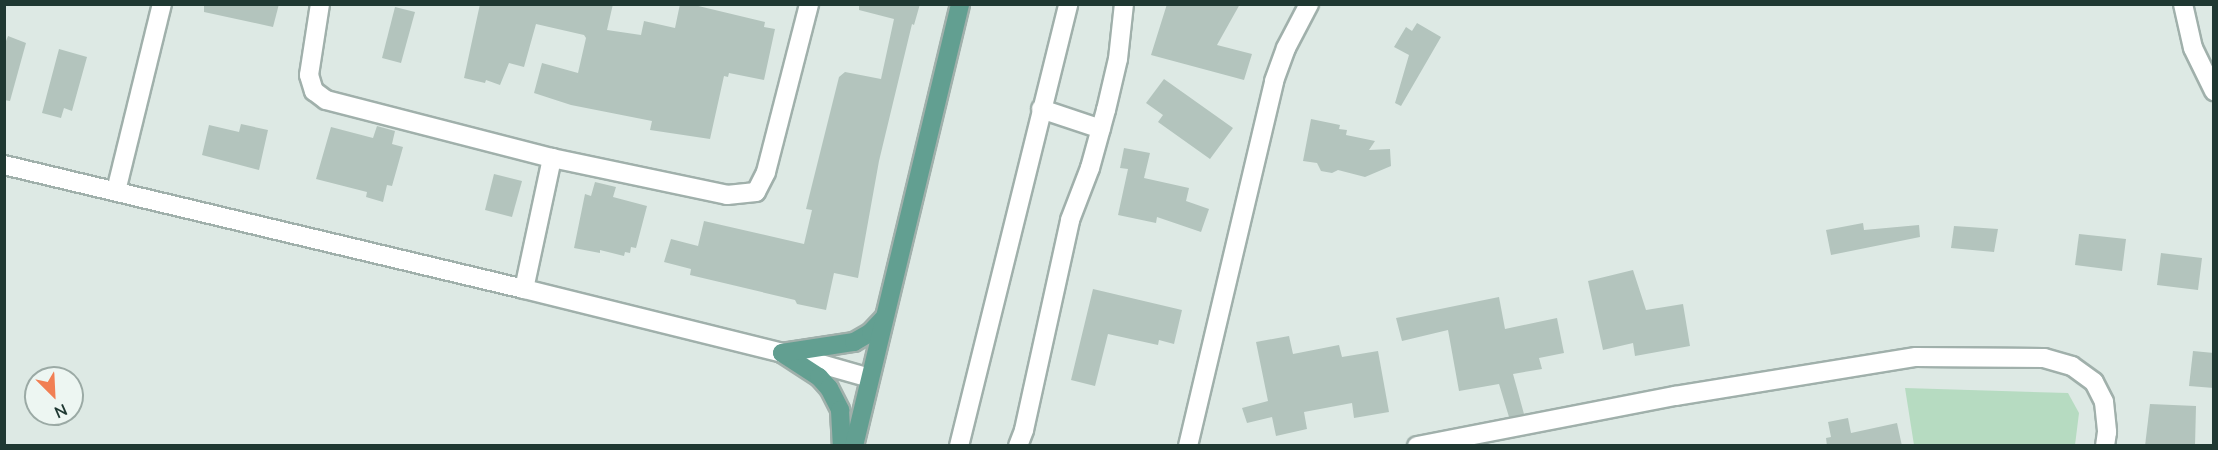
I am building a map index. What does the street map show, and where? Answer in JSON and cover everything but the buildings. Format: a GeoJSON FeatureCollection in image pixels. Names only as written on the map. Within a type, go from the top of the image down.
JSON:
{"type":"FeatureCollection","features":[{"type":"Feature","properties":{"kind":"main road"},"geometry":{"type":"LineString","coordinates":[[854,446],[960,4]]}},
{"type":"Feature","properties":{"kind":"main road"},"geometry":{"type":"LineString","coordinates":[[782,353],[854,342],[871,332],[885,317]]}},
{"type":"Feature","properties":{"kind":"main road"},"geometry":{"type":"LineString","coordinates":[[782,353],[819,377],[829,388],[840,410],[843,446]]}},
{"type":"Feature","properties":{"kind":"street"},"geometry":{"type":"LineString","coordinates":[[116,191],[162,4]]}},
{"type":"Feature","properties":{"kind":"street"},"geometry":{"type":"LineString","coordinates":[[320,4],[309,75],[314,90],[326,100],[552,158],[727,195],[756,192],[766,172],[809,4]]}},
{"type":"Feature","properties":{"kind":"street"},"geometry":{"type":"LineString","coordinates":[[959,446],[1068,4]]}},
{"type":"Feature","properties":{"kind":"street"},"geometry":{"type":"LineString","coordinates":[[1018,446],[1024,430],[1056,291],[1070,220],[1090,168],[1118,59],[1125,4]]}},
{"type":"Feature","properties":{"kind":"street"},"geometry":{"type":"LineString","coordinates":[[1188,446],[1274,81],[1286,48],[1309,4]]}},
{"type":"Feature","properties":{"kind":"street"},"geometry":{"type":"LineString","coordinates":[[2183,4],[2193,48],[2214,91]]}},
{"type":"Feature","properties":{"kind":"street"},"geometry":{"type":"LineString","coordinates":[[1041,109],[1101,129]]}},
{"type":"Feature","properties":{"kind":"street"},"geometry":{"type":"LineString","coordinates":[[524,289],[552,158]]}},
{"type":"Feature","properties":{"kind":"street"},"geometry":{"type":"LineString","coordinates":[[4,165],[524,289],[782,353],[870,378]]}},
{"type":"Feature","properties":{"kind":"street"},"geometry":{"type":"LineString","coordinates":[[1417,446],[1675,396],[1916,357],[2044,358],[2072,366],[2094,382],[2104,402],[2107,432],[2105,446]]}},
{"type":"Feature","properties":{"kind":"green space"},"geometry":{"type":"Polygon","coordinates":[[[1905,388],[2068,393],[2079,413],[2075,445],[1914,445],[1905,388]]]}}]}
